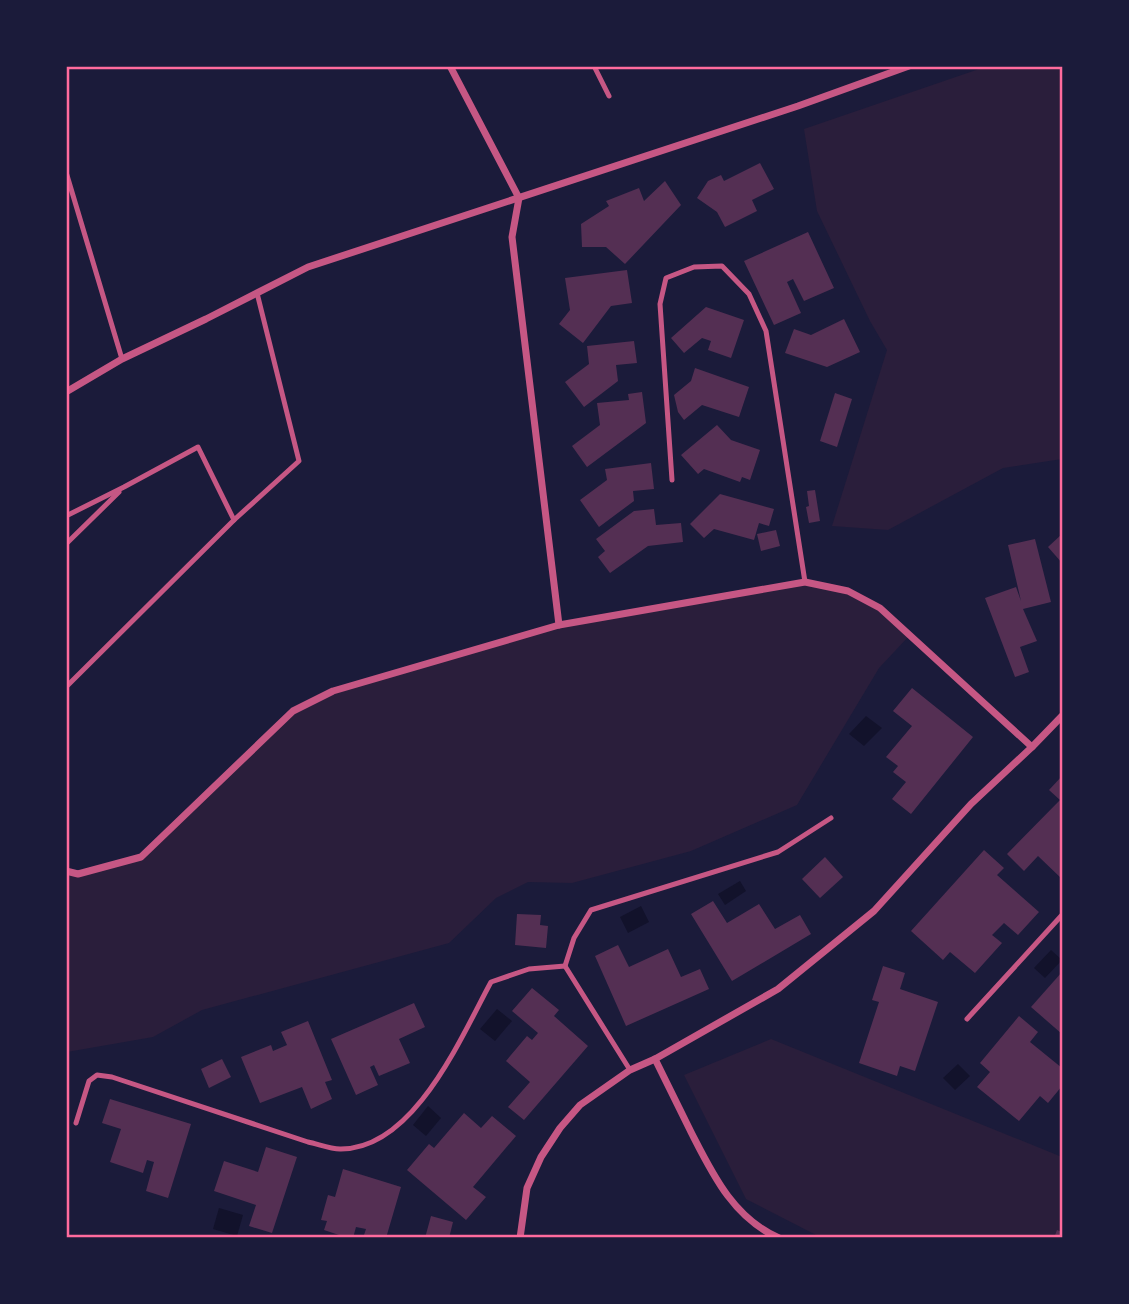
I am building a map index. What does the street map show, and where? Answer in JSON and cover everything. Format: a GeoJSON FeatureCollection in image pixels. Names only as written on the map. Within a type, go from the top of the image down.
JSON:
{"type":"FeatureCollection","features":[{"type":"Feature","properties":{"kind":"street"},"geometry":{"type":"LineString","coordinates":[[450,66],[519,198],[512,237],[559,625]]}},
{"type":"Feature","properties":{"kind":"street"},"geometry":{"type":"LineString","coordinates":[[66,392],[122,359],[308,267],[798,106],[909,66]]}},
{"type":"Feature","properties":{"kind":"street"},"geometry":{"type":"LineString","coordinates":[[66,871],[78,874],[141,858],[293,711],[333,691],[559,625],[805,582],[848,591],[880,608],[1032,747]]}},
{"type":"Feature","properties":{"kind":"street"},"geometry":{"type":"LineString","coordinates":[[520,1237],[527,1188],[541,1157],[560,1128],[580,1105],[630,1070],[655,1059],[778,989],[874,911],[971,804],[1062,716]]}},
{"type":"Feature","properties":{"kind":"street"},"geometry":{"type":"LineString","coordinates":[[655,1059],[710,1169],[728,1198],[767,1233],[779,1237]]}},
{"type":"Feature","properties":{"kind":"lane"},"geometry":{"type":"LineString","coordinates":[[594,66],[609,96]]}},
{"type":"Feature","properties":{"kind":"lane"},"geometry":{"type":"LineString","coordinates":[[66,172],[122,359]]}},
{"type":"Feature","properties":{"kind":"lane"},"geometry":{"type":"LineString","coordinates":[[672,480],[660,304],[666,278],[694,267],[722,266],[748,294],[766,331],[805,582]]}},
{"type":"Feature","properties":{"kind":"lane"},"geometry":{"type":"LineString","coordinates":[[66,687],[234,520],[299,461],[257,293]]}},
{"type":"Feature","properties":{"kind":"lane"},"geometry":{"type":"LineString","coordinates":[[66,516],[198,447],[234,520]]}},
{"type":"Feature","properties":{"kind":"lane"},"geometry":{"type":"LineString","coordinates":[[66,544],[124,487]]}},
{"type":"Feature","properties":{"kind":"lane"},"geometry":{"type":"LineString","coordinates":[[630,1070],[565,967],[574,938],[591,910],[778,852],[831,818]]}},
{"type":"Feature","properties":{"kind":"lane"},"geometry":{"type":"LineString","coordinates":[[967,1019],[1062,915]]}},
{"type":"Feature","properties":{"kind":"lane"},"geometry":{"type":"LineString","coordinates":[[76,1123],[89,1082],[97,1075],[112,1077],[308,1142],[339,1149],[368,1145],[405,1120],[438,1079],[491,982],[530,969],[565,967]]}},
{"type":"Feature","properties":{"kind":"shaded area"},"geometry":{"type":"Polygon","coordinates":[[[985,67],[1062,67],[1062,459],[1003,468],[888,530],[832,526],[887,350],[870,321],[817,211],[804,129],[985,67]]]}},
{"type":"Feature","properties":{"kind":"shaded area"},"geometry":{"type":"Polygon","coordinates":[[[805,582],[848,591],[880,608],[910,635],[879,668],[797,805],[691,851],[572,883],[528,882],[496,898],[449,943],[202,1010],[153,1037],[67,1052],[67,871],[78,874],[141,857],[293,711],[333,691],[559,625],[805,582]]]}},
{"type":"Feature","properties":{"kind":"shaded area"},"geometry":{"type":"Polygon","coordinates":[[[866,716],[882,728],[864,746],[849,734],[866,716]]]}},
{"type":"Feature","properties":{"kind":"shaded area"},"geometry":{"type":"Polygon","coordinates":[[[740,881],[746,891],[725,905],[718,894],[740,881]]]}},
{"type":"Feature","properties":{"kind":"shaded area"},"geometry":{"type":"Polygon","coordinates":[[[641,906],[649,922],[628,933],[620,917],[641,906]]]}},
{"type":"Feature","properties":{"kind":"shaded area"},"geometry":{"type":"Polygon","coordinates":[[[1051,950],[1062,960],[1045,978],[1034,968],[1051,950]]]}},
{"type":"Feature","properties":{"kind":"shaded area"},"geometry":{"type":"Polygon","coordinates":[[[497,1009],[512,1021],[495,1041],[480,1029],[497,1009]]]}},
{"type":"Feature","properties":{"kind":"shaded area"},"geometry":{"type":"Polygon","coordinates":[[[771,1039],[1062,1157],[1062,1237],[820,1237],[746,1199],[684,1075],[771,1039]]]}},
{"type":"Feature","properties":{"kind":"shaded area"},"geometry":{"type":"Polygon","coordinates":[[[958,1064],[970,1076],[955,1090],[943,1078],[958,1064]]]}},
{"type":"Feature","properties":{"kind":"shaded area"},"geometry":{"type":"Polygon","coordinates":[[[428,1106],[441,1118],[426,1136],[413,1125],[428,1106]]]}},
{"type":"Feature","properties":{"kind":"shaded area"},"geometry":{"type":"Polygon","coordinates":[[[219,1208],[243,1215],[237,1236],[213,1229],[219,1208]]]}},
{"type":"Feature","properties":{"kind":"building"},"geometry":{"type":"Polygon","coordinates":[[[760,163],[774,189],[752,200],[757,211],[725,227],[717,212],[697,198],[708,181],[721,175],[724,181],[760,163]]]}},
{"type":"Feature","properties":{"kind":"building"},"geometry":{"type":"Polygon","coordinates":[[[665,181],[681,205],[625,264],[606,247],[582,247],[581,224],[609,206],[606,201],[639,188],[644,201],[665,181]]]}},
{"type":"Feature","properties":{"kind":"building"},"geometry":{"type":"Polygon","coordinates":[[[808,232],[834,288],[804,301],[793,279],[787,282],[801,313],[774,325],[744,261],[808,232]]]}},
{"type":"Feature","properties":{"kind":"building"},"geometry":{"type":"Polygon","coordinates":[[[627,270],[632,303],[611,306],[583,343],[559,324],[570,310],[565,278],[627,270]]]}},
{"type":"Feature","properties":{"kind":"building"},"geometry":{"type":"Polygon","coordinates":[[[706,307],[744,320],[731,358],[708,350],[711,341],[702,338],[684,353],[671,338],[706,307]]]}},
{"type":"Feature","properties":{"kind":"building"},"geometry":{"type":"Polygon","coordinates":[[[844,319],[860,352],[827,367],[785,353],[794,329],[811,335],[844,319]]]}},
{"type":"Feature","properties":{"kind":"building"},"geometry":{"type":"Polygon","coordinates":[[[634,341],[637,363],[616,365],[618,381],[584,407],[565,382],[589,364],[587,346],[634,341]]]}},
{"type":"Feature","properties":{"kind":"building"},"geometry":{"type":"Polygon","coordinates":[[[695,368],[749,387],[739,417],[702,405],[684,420],[678,412],[674,395],[691,381],[695,368]]]}},
{"type":"Feature","properties":{"kind":"building"},"geometry":{"type":"Polygon","coordinates":[[[642,392],[646,423],[587,467],[572,446],[600,425],[597,403],[629,400],[628,394],[642,392]]]}},
{"type":"Feature","properties":{"kind":"building"},"geometry":{"type":"Polygon","coordinates":[[[835,393],[852,399],[837,447],[820,441],[835,393]]]}},
{"type":"Feature","properties":{"kind":"building"},"geometry":{"type":"Polygon","coordinates":[[[717,425],[731,440],[760,450],[750,480],[742,477],[740,482],[704,469],[698,474],[681,455],[717,425]]]}},
{"type":"Feature","properties":{"kind":"building"},"geometry":{"type":"Polygon","coordinates":[[[651,463],[654,489],[633,491],[634,501],[599,527],[580,500],[607,480],[605,469],[651,463]]]}},
{"type":"Feature","properties":{"kind":"building"},"geometry":{"type":"Polygon","coordinates":[[[815,490],[820,521],[809,523],[807,491],[815,490]]]}},
{"type":"Feature","properties":{"kind":"building"},"geometry":{"type":"Polygon","coordinates":[[[720,494],[774,509],[769,526],[759,523],[754,540],[714,529],[704,538],[690,524],[720,494]]]}},
{"type":"Feature","properties":{"kind":"building"},"geometry":{"type":"Polygon","coordinates":[[[654,509],[656,525],[681,523],[683,542],[648,546],[610,573],[598,557],[605,551],[596,539],[634,511],[654,509]]]}},
{"type":"Feature","properties":{"kind":"building"},"geometry":{"type":"Polygon","coordinates":[[[776,530],[780,546],[761,551],[757,534],[776,530]]]}},
{"type":"Feature","properties":{"kind":"building"},"geometry":{"type":"Polygon","coordinates":[[[1062,534],[1062,563],[1048,547],[1062,534]]]}},
{"type":"Feature","properties":{"kind":"building"},"geometry":{"type":"Polygon","coordinates":[[[1035,539],[1051,602],[1023,609],[1037,641],[1020,647],[1029,672],[1015,677],[985,598],[1016,587],[1021,601],[1008,545],[1035,539]]]}},
{"type":"Feature","properties":{"kind":"building"},"geometry":{"type":"Polygon","coordinates":[[[912,688],[973,737],[911,814],[892,799],[906,782],[893,772],[898,766],[886,757],[912,726],[893,711],[912,688]]]}},
{"type":"Feature","properties":{"kind":"building"},"geometry":{"type":"Polygon","coordinates":[[[1062,776],[1062,879],[1038,856],[1024,871],[1007,854],[1060,800],[1049,790],[1062,776]]]}},
{"type":"Feature","properties":{"kind":"building"},"geometry":{"type":"Polygon","coordinates":[[[984,850],[1004,868],[997,875],[1039,912],[1018,935],[1004,923],[992,935],[1002,943],[975,973],[950,952],[943,960],[911,931],[984,850]]]}},
{"type":"Feature","properties":{"kind":"building"},"geometry":{"type":"Polygon","coordinates":[[[825,857],[843,877],[820,898],[802,879],[825,857]]]}},
{"type":"Feature","properties":{"kind":"building"},"geometry":{"type":"Polygon","coordinates":[[[713,901],[727,923],[759,904],[775,929],[800,915],[811,934],[732,981],[691,914],[713,901]]]}},
{"type":"Feature","properties":{"kind":"building"},"geometry":{"type":"Polygon","coordinates":[[[517,914],[541,915],[540,925],[548,926],[546,948],[515,945],[517,914]]]}},
{"type":"Feature","properties":{"kind":"building"},"geometry":{"type":"Polygon","coordinates":[[[618,945],[629,967],[668,949],[681,977],[700,969],[709,989],[626,1026],[595,956],[618,945]]]}},
{"type":"Feature","properties":{"kind":"building"},"geometry":{"type":"Polygon","coordinates":[[[883,966],[905,973],[900,989],[938,1002],[915,1071],[900,1066],[897,1076],[859,1063],[879,1002],[872,1000],[883,966]]]}},
{"type":"Feature","properties":{"kind":"building"},"geometry":{"type":"Polygon","coordinates":[[[1062,972],[1062,1034],[1031,1007],[1062,972]]]}},
{"type":"Feature","properties":{"kind":"building"},"geometry":{"type":"Polygon","coordinates":[[[532,988],[559,1010],[554,1016],[588,1046],[524,1120],[508,1107],[530,1082],[506,1061],[527,1036],[532,1040],[538,1033],[512,1011],[532,988]]]}},
{"type":"Feature","properties":{"kind":"building"},"geometry":{"type":"Polygon","coordinates":[[[414,1003],[425,1027],[399,1039],[410,1063],[379,1076],[374,1065],[370,1067],[378,1085],[356,1095],[331,1039],[414,1003]]]}},
{"type":"Feature","properties":{"kind":"building"},"geometry":{"type":"Polygon","coordinates":[[[1019,1016],[1038,1032],[1030,1042],[1062,1068],[1062,1086],[1048,1103],[1040,1096],[1019,1121],[977,1087],[990,1072],[980,1063],[1019,1016]]]}},
{"type":"Feature","properties":{"kind":"building"},"geometry":{"type":"Polygon","coordinates":[[[308,1021],[332,1080],[325,1082],[332,1099],[311,1109],[302,1087],[260,1103],[241,1057],[271,1045],[273,1051],[287,1045],[281,1032],[308,1021]]]}},
{"type":"Feature","properties":{"kind":"building"},"geometry":{"type":"Polygon","coordinates":[[[222,1059],[231,1077],[209,1088],[201,1069],[222,1059]]]}},
{"type":"Feature","properties":{"kind":"building"},"geometry":{"type":"Polygon","coordinates":[[[110,1099],[191,1124],[168,1198],[146,1191],[154,1162],[147,1160],[143,1173],[110,1162],[121,1129],[102,1123],[110,1099]]]}},
{"type":"Feature","properties":{"kind":"building"},"geometry":{"type":"Polygon","coordinates":[[[464,1113],[481,1128],[492,1116],[516,1136],[473,1187],[486,1197],[466,1220],[407,1170],[429,1144],[434,1148],[464,1113]]]}},
{"type":"Feature","properties":{"kind":"building"},"geometry":{"type":"Polygon","coordinates":[[[266,1147],[297,1157],[272,1233],[249,1226],[256,1205],[214,1191],[224,1161],[258,1172],[266,1147]]]}},
{"type":"Feature","properties":{"kind":"building"},"geometry":{"type":"Polygon","coordinates":[[[343,1169],[401,1187],[386,1238],[363,1238],[366,1229],[356,1227],[353,1238],[324,1230],[327,1221],[321,1220],[328,1195],[335,1197],[343,1169]]]}},
{"type":"Feature","properties":{"kind":"building"},"geometry":{"type":"Polygon","coordinates":[[[431,1216],[453,1222],[449,1238],[425,1238],[431,1216]]]}},
{"type":"Feature","properties":{"kind":"building"},"geometry":{"type":"Polygon","coordinates":[[[1057,1230],[1062,1232],[1062,1238],[1054,1238],[1057,1230]]]}}]}
